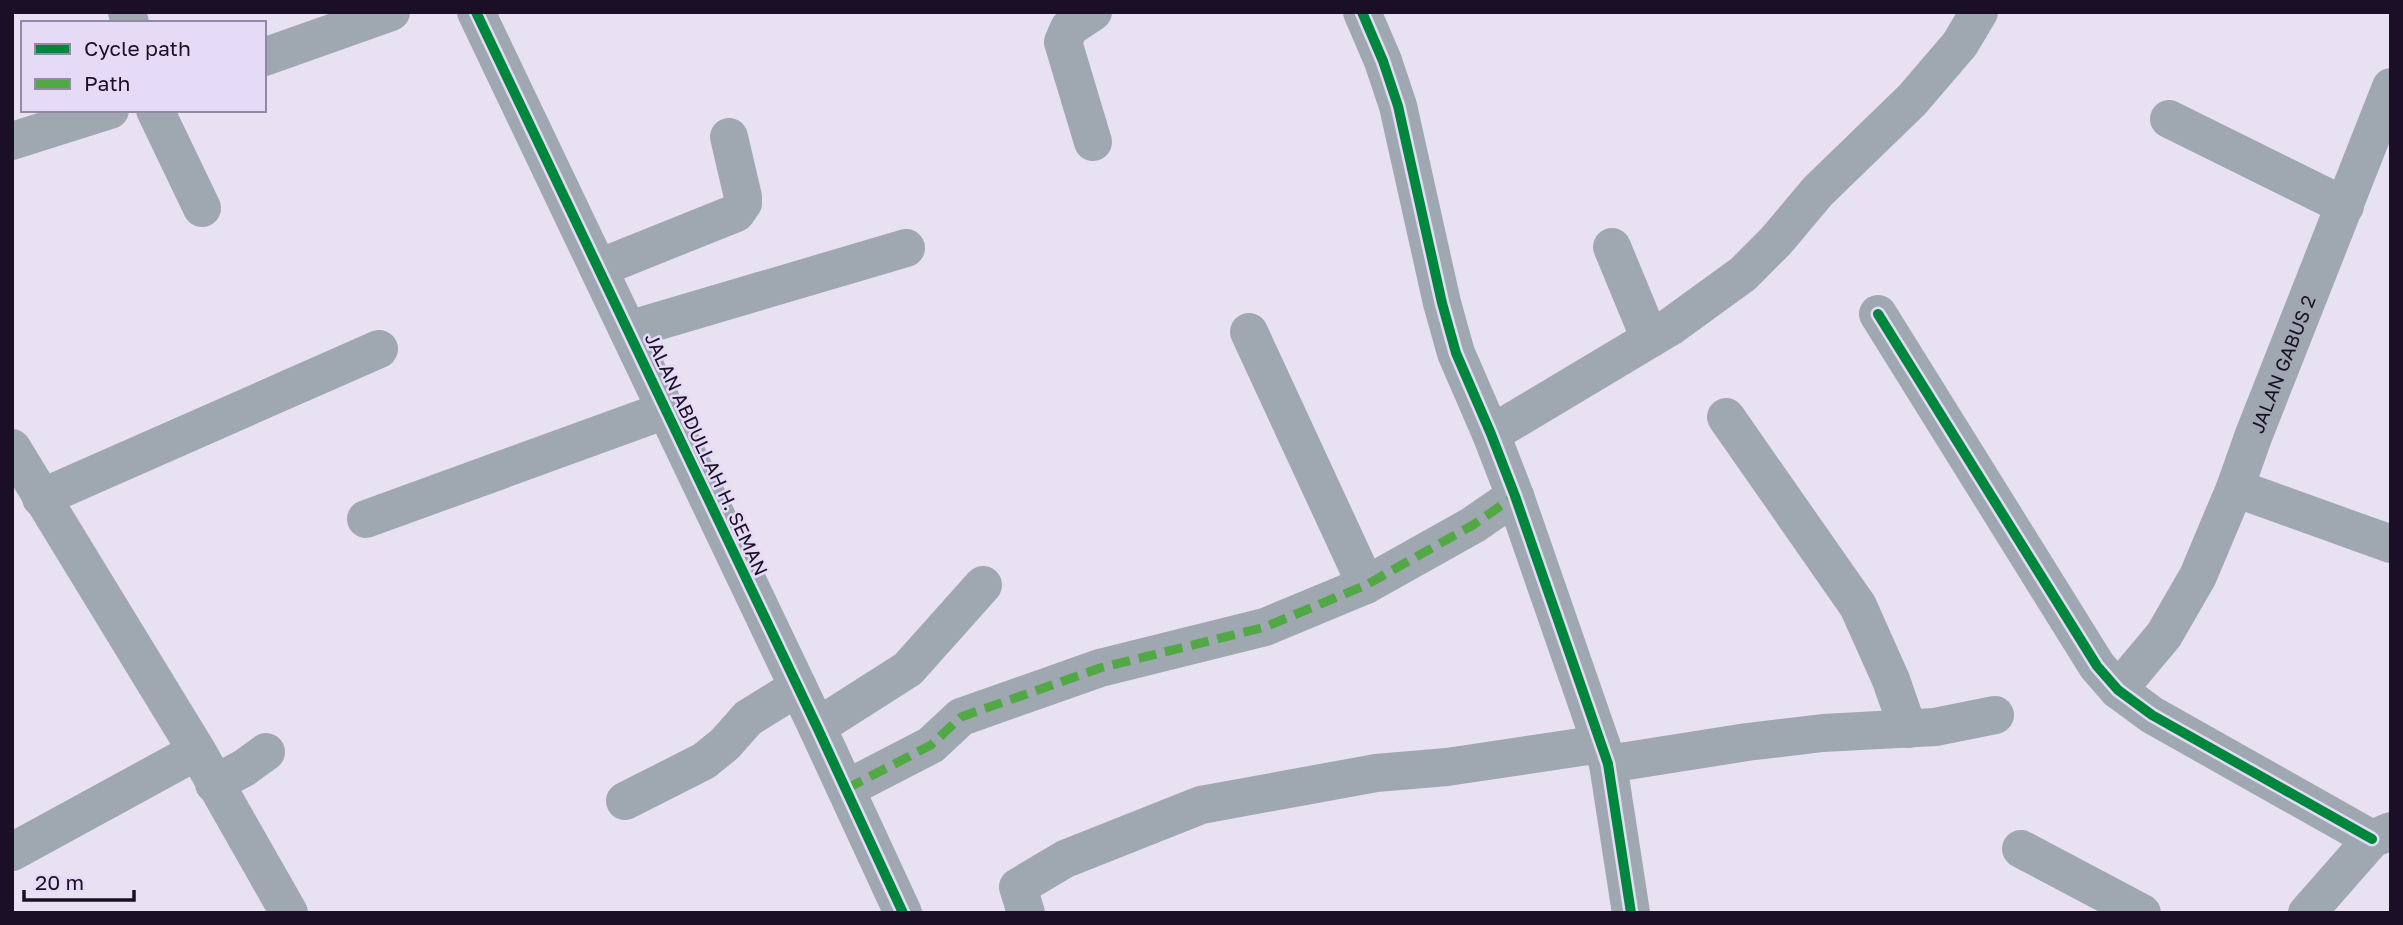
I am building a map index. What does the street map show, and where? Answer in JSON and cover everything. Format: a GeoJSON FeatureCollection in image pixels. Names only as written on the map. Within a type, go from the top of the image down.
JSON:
{"type":"FeatureCollection","features":[{"type":"Feature","properties":{"kind":"street"},"geometry":{"type":"LineString","coordinates":[[266,56],[391,12]]}},
{"type":"Feature","properties":{"kind":"street","name":"JALAN ABDULLAH H. SEMAN"},"geometry":{"type":"LineString","coordinates":[[476,12],[903,913]]}},
{"type":"Feature","properties":{"kind":"street"},"geometry":{"type":"LineString","coordinates":[[1093,12],[1069,28],[1063,42],[1093,142]]}},
{"type":"Feature","properties":{"kind":"street"},"geometry":{"type":"LineString","coordinates":[[1362,12],[1398,106],[1442,303],[1456,353],[1515,496],[1605,754],[1632,913]]}},
{"type":"Feature","properties":{"kind":"street"},"geometry":{"type":"LineString","coordinates":[[1491,434],[1670,327],[1743,274],[1818,191],[1912,100],[1960,44],[1979,12]]}},
{"type":"Feature","properties":{"kind":"street","name":"JALAN GABUS 2"},"geometry":{"type":"LineString","coordinates":[[2118,690],[2164,635],[2198,576],[2235,488],[2391,87]]}},
{"type":"Feature","properties":{"kind":"street"},"geometry":{"type":"LineString","coordinates":[[12,141],[104,112]]}},
{"type":"Feature","properties":{"kind":"street"},"geometry":{"type":"LineString","coordinates":[[156,112],[202,208]]}},
{"type":"Feature","properties":{"kind":"street"},"geometry":{"type":"LineString","coordinates":[[2169,119],[2345,206]]}},
{"type":"Feature","properties":{"kind":"street"},"geometry":{"type":"LineString","coordinates":[[599,268],[736,213],[743,203],[743,197],[729,137]]}},
{"type":"Feature","properties":{"kind":"street"},"geometry":{"type":"LineString","coordinates":[[1612,247],[1650,339]]}},
{"type":"Feature","properties":{"kind":"street"},"geometry":{"type":"LineString","coordinates":[[628,330],[906,248]]}},
{"type":"Feature","properties":{"kind":"street"},"geometry":{"type":"LineString","coordinates":[[1878,314],[2097,666],[2118,690],[2152,715],[2381,835],[2307,913]]}},
{"type":"Feature","properties":{"kind":"street"},"geometry":{"type":"LineString","coordinates":[[1249,332],[1366,585]]}},
{"type":"Feature","properties":{"kind":"street"},"geometry":{"type":"LineString","coordinates":[[41,498],[379,349]]}},
{"type":"Feature","properties":{"kind":"street"},"geometry":{"type":"LineString","coordinates":[[366,519],[666,410]]}},
{"type":"Feature","properties":{"kind":"street"},"geometry":{"type":"LineString","coordinates":[[1726,417],[1858,606],[1891,680],[1908,729]]}},
{"type":"Feature","properties":{"kind":"street"},"geometry":{"type":"LineString","coordinates":[[12,448],[206,767],[289,913]]}},
{"type":"Feature","properties":{"kind":"street"},"geometry":{"type":"LineString","coordinates":[[2235,488],[2391,544]]}},
{"type":"Feature","properties":{"kind":"street"},"geometry":{"type":"LineString","coordinates":[[846,789],[932,745],[961,717],[1100,668],[1265,627],[1366,585],[1473,525],[1515,496]]}},
{"type":"Feature","properties":{"kind":"street"},"geometry":{"type":"LineString","coordinates":[[817,727],[908,669],[984,585]]}},
{"type":"Feature","properties":{"kind":"street"},"geometry":{"type":"LineString","coordinates":[[625,801],[705,761],[725,744],[748,718],[798,687]]}},
{"type":"Feature","properties":{"kind":"street"},"geometry":{"type":"LineString","coordinates":[[1026,913],[1018,887],[1065,859],[1201,805],[1376,773],[1747,742],[1823,733],[1935,727],[1995,715]]}},
{"type":"Feature","properties":{"kind":"street"},"geometry":{"type":"LineString","coordinates":[[12,852],[206,767],[244,768],[266,752]]}},
{"type":"Feature","properties":{"kind":"street"},"geometry":{"type":"LineString","coordinates":[[2021,849],[2142,913]]}},
{"type":"Feature","properties":{"kind":"marked path"},"geometry":{"type":"LineString","coordinates":[[846,789],[931,745],[961,717],[1100,668],[1265,627],[1366,585],[1473,525],[1515,496]]}},
{"type":"Feature","properties":{"kind":"cycle path"},"geometry":{"type":"LineString","coordinates":[[476,12],[903,913]]}},
{"type":"Feature","properties":{"kind":"cycle path"},"geometry":{"type":"LineString","coordinates":[[1362,12],[1398,106],[1442,303],[1456,353],[1515,496],[1608,764],[1631,913]]}},
{"type":"Feature","properties":{"kind":"cycle path"},"geometry":{"type":"LineString","coordinates":[[1878,314],[2097,666],[2118,690],[2152,715],[2372,839]]}}]}
